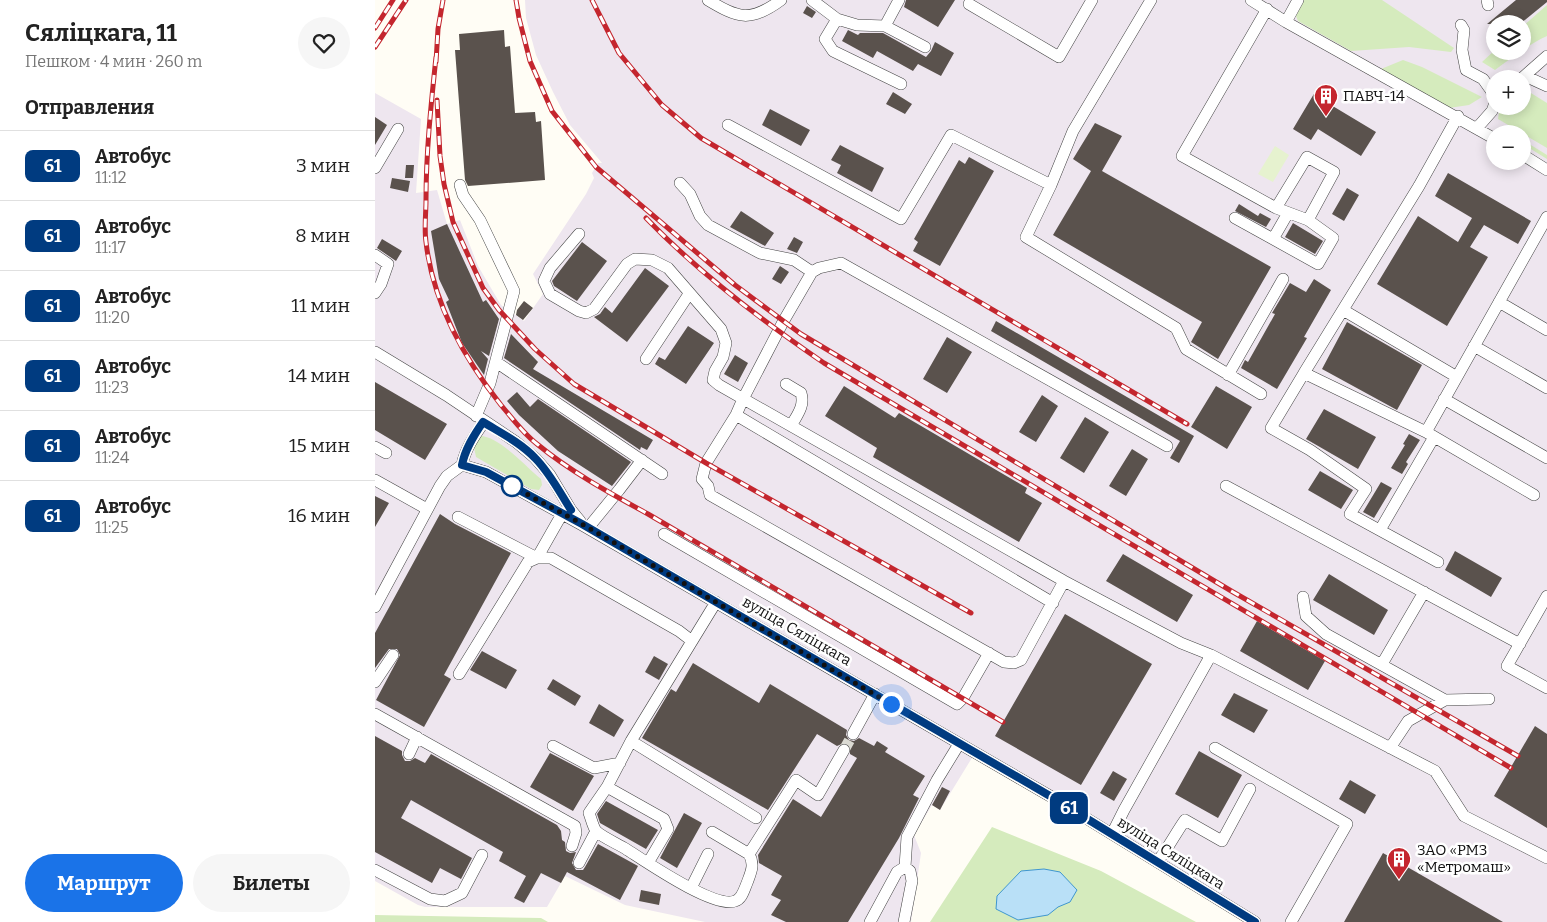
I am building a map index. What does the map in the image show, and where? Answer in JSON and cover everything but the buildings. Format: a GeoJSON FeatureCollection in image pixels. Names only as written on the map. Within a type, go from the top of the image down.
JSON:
{"type":"FeatureCollection","features":[{"type":"Feature","properties":{"kind":"street"},"geometry":{"type":"LineString","coordinates":[[707,0],[729,13],[749,16],[768,9],[781,0]]}},
{"type":"Feature","properties":{"kind":"street"},"geometry":{"type":"LineString","coordinates":[[811,0],[837,19],[857,25],[885,26],[925,47]]}},
{"type":"Feature","properties":{"kind":"street"},"geometry":{"type":"LineString","coordinates":[[885,26],[899,0]]}},
{"type":"Feature","properties":{"kind":"street"},"geometry":{"type":"LineString","coordinates":[[969,4],[1059,57],[1091,0]]}},
{"type":"Feature","properties":{"kind":"street"},"geometry":{"type":"LineString","coordinates":[[1151,0],[1073,131],[1051,185],[1026,237],[1177,328],[1186,349],[1261,394]]}},
{"type":"Feature","properties":{"kind":"street"},"geometry":{"type":"LineString","coordinates":[[1251,0],[1286,22],[1458,116],[1486,134]]}},
{"type":"Feature","properties":{"kind":"street"},"geometry":{"type":"LineString","coordinates":[[1286,22],[1298,0]]}},
{"type":"Feature","properties":{"kind":"street"},"geometry":{"type":"LineString","coordinates":[[1235,218],[1318,264],[1333,238],[1307,220],[1276,208],[1182,156],[1267,9]]}},
{"type":"Feature","properties":{"kind":"street"},"geometry":{"type":"LineString","coordinates":[[837,19],[825,40],[833,51],[901,84]]}},
{"type":"Feature","properties":{"kind":"street"},"geometry":{"type":"LineString","coordinates":[[1461,25],[1463,30],[1462,50],[1466,70],[1483,79],[1486,83]]}},
{"type":"Feature","properties":{"kind":"street"},"geometry":{"type":"LineString","coordinates":[[1531,70],[1547,56]]}},
{"type":"Feature","properties":{"kind":"street"},"geometry":{"type":"LineString","coordinates":[[1531,80],[1547,86]]}},
{"type":"Feature","properties":{"kind":"street"},"geometry":{"type":"LineString","coordinates":[[1477,128],[1488,115]]}},
{"type":"Feature","properties":{"kind":"street"},"geometry":{"type":"LineString","coordinates":[[1438,562],[1351,514],[1366,489],[1310,450],[1271,428],[1419,186],[1458,116]]}},
{"type":"Feature","properties":{"kind":"street"},"geometry":{"type":"LineString","coordinates":[[728,126],[901,219],[951,134],[1051,185]]}},
{"type":"Feature","properties":{"kind":"street"},"geometry":{"type":"LineString","coordinates":[[375,168],[398,129]]}},
{"type":"Feature","properties":{"kind":"street"},"geometry":{"type":"LineString","coordinates":[[1276,208],[1307,157],[1334,172],[1307,220]]}},
{"type":"Feature","properties":{"kind":"street"},"geometry":{"type":"LineString","coordinates":[[1531,160],[1547,170]]}},
{"type":"Feature","properties":{"kind":"street"},"geometry":{"type":"LineString","coordinates":[[681,183],[690,194],[700,216],[709,225],[760,253],[794,260],[812,272]]}},
{"type":"Feature","properties":{"kind":"street"},"geometry":{"type":"LineString","coordinates":[[375,607],[440,486],[447,476],[462,465],[463,456],[480,419],[514,291],[480,220],[463,195],[460,185]]}},
{"type":"Feature","properties":{"kind":"street"},"geometry":{"type":"LineString","coordinates":[[1273,239],[1288,213]]}},
{"type":"Feature","properties":{"kind":"street"},"geometry":{"type":"LineString","coordinates":[[1380,530],[1430,434],[1444,399],[1547,218]]}},
{"type":"Feature","properties":{"kind":"street"},"geometry":{"type":"LineString","coordinates":[[579,234],[550,268],[544,281],[550,294],[586,313],[594,309],[627,264],[635,260],[652,260],[668,268],[721,329],[726,344],[723,357],[715,370],[713,380],[719,386],[1065,582],[1181,643],[1211,655],[1435,772],[1464,816],[1547,858]]}},
{"type":"Feature","properties":{"kind":"street"},"geometry":{"type":"LineString","coordinates":[[375,255],[388,264],[381,284],[375,293]]}},
{"type":"Feature","properties":{"kind":"street"},"geometry":{"type":"LineString","coordinates":[[1065,582],[1021,660],[1014,663],[1004,662],[710,495],[708,486],[702,479],[706,463],[736,415],[743,398],[812,272],[819,268],[841,263],[1167,446]]}},
{"type":"Feature","properties":{"kind":"street"},"geometry":{"type":"LineString","coordinates":[[1229,375],[1283,279]]}},
{"type":"Feature","properties":{"kind":"street"},"geometry":{"type":"LineString","coordinates":[[646,359],[689,294]]}},
{"type":"Feature","properties":{"kind":"street"},"geometry":{"type":"LineString","coordinates":[[1499,302],[1547,330]]}},
{"type":"Feature","properties":{"kind":"street"},"geometry":{"type":"LineString","coordinates":[[1343,310],[1457,377]]}},
{"type":"Feature","properties":{"kind":"street"},"geometry":{"type":"LineString","coordinates":[[1474,346],[1547,388]]}},
{"type":"Feature","properties":{"kind":"street"},"geometry":{"type":"LineString","coordinates":[[375,352],[446,395],[516,442],[535,458],[550,475],[571,510],[585,526],[619,490],[642,460]]}},
{"type":"Feature","properties":{"kind":"street"},"geometry":{"type":"LineString","coordinates":[[496,362],[662,474]]}},
{"type":"Feature","properties":{"kind":"street"},"geometry":{"type":"LineString","coordinates":[[1304,373],[1430,434],[1534,496]]}},
{"type":"Feature","properties":{"kind":"street"},"geometry":{"type":"LineString","coordinates":[[786,384],[801,393],[803,397],[803,404],[791,426]]}},
{"type":"Feature","properties":{"kind":"street"},"geometry":{"type":"LineString","coordinates":[[1444,399],[1547,458]]}},
{"type":"Feature","properties":{"kind":"street"},"geometry":{"type":"LineString","coordinates":[[736,415],[1053,603]]}},
{"type":"Feature","properties":{"kind":"street"},"geometry":{"type":"LineString","coordinates":[[375,447],[386,453]]}},
{"type":"Feature","properties":{"kind":"street","name":"вуліца Сяліцкага"},"geometry":{"type":"LineString","coordinates":[[462,465],[486,472],[585,526],[1042,792],[1255,922]]}},
{"type":"Feature","properties":{"kind":"street"},"geometry":{"type":"LineString","coordinates":[[375,480],[427,509]]}},
{"type":"Feature","properties":{"kind":"street"},"geometry":{"type":"LineString","coordinates":[[1226,486],[1520,644]]}},
{"type":"Feature","properties":{"kind":"street"},"geometry":{"type":"LineString","coordinates":[[537,558],[552,528],[562,514]]}},
{"type":"Feature","properties":{"kind":"street"},"geometry":{"type":"LineString","coordinates":[[458,517],[537,558]]}},
{"type":"Feature","properties":{"kind":"street"},"geometry":{"type":"LineString","coordinates":[[664,534],[957,704],[963,698],[989,653]]}},
{"type":"Feature","properties":{"kind":"street"},"geometry":{"type":"LineString","coordinates":[[459,674],[529,562],[537,558],[551,558],[679,631],[692,641]]}},
{"type":"Feature","properties":{"kind":"street"},"geometry":{"type":"LineString","coordinates":[[1382,664],[1424,592]]}},
{"type":"Feature","properties":{"kind":"street"},"geometry":{"type":"LineString","coordinates":[[1547,596],[1507,666],[1547,688]]}},
{"type":"Feature","properties":{"kind":"street"},"geometry":{"type":"LineString","coordinates":[[1303,597],[1306,616],[1326,634],[1445,700]]}},
{"type":"Feature","properties":{"kind":"street"},"geometry":{"type":"LineString","coordinates":[[712,832],[749,854],[753,866],[741,898],[734,902],[724,902],[663,874],[596,831],[589,813],[607,787],[631,741],[716,602]]}},
{"type":"Feature","properties":{"kind":"street"},"geometry":{"type":"LineString","coordinates":[[375,682],[393,655]]}},
{"type":"Feature","properties":{"kind":"street"},"geometry":{"type":"LineString","coordinates":[[1112,834],[1211,655]]}},
{"type":"Feature","properties":{"kind":"street"},"geometry":{"type":"LineString","coordinates":[[853,734],[875,694]]}},
{"type":"Feature","properties":{"kind":"street"},"geometry":{"type":"LineString","coordinates":[[1390,748],[1408,721],[1445,700],[1489,699]]}},
{"type":"Feature","properties":{"kind":"street"},"geometry":{"type":"LineString","coordinates":[[375,714],[575,826],[576,833],[571,846]]}},
{"type":"Feature","properties":{"kind":"street"},"geometry":{"type":"LineString","coordinates":[[409,754],[417,737]]}},
{"type":"Feature","properties":{"kind":"street"},"geometry":{"type":"LineString","coordinates":[[631,741],[756,818]]}},
{"type":"Feature","properties":{"kind":"street"},"geometry":{"type":"LineString","coordinates":[[905,867],[907,837],[937,780],[959,744]]}},
{"type":"Feature","properties":{"kind":"street"},"geometry":{"type":"LineString","coordinates":[[553,746],[594,768],[620,763]]}},
{"type":"Feature","properties":{"kind":"street"},"geometry":{"type":"LineString","coordinates":[[1215,748],[1347,824],[1291,922]]}},
{"type":"Feature","properties":{"kind":"street"},"geometry":{"type":"LineString","coordinates":[[749,854],[796,780],[818,795],[844,750]]}},
{"type":"Feature","properties":{"kind":"street"},"geometry":{"type":"LineString","coordinates":[[607,787],[664,819],[667,824],[668,830],[648,863]]}},
{"type":"Feature","properties":{"kind":"street"},"geometry":{"type":"LineString","coordinates":[[1157,862],[1165,853],[1172,838],[1185,820],[1222,842],[1250,789]]}},
{"type":"Feature","properties":{"kind":"street"},"geometry":{"type":"LineString","coordinates":[[579,863],[596,831]]}},
{"type":"Feature","properties":{"kind":"street"},"geometry":{"type":"LineString","coordinates":[[691,888],[709,854]]}},
{"type":"Feature","properties":{"kind":"street"},"geometry":{"type":"LineString","coordinates":[[375,870],[430,899],[445,901],[462,893],[482,855]]}},
{"type":"Feature","properties":{"kind":"street"},"geometry":{"type":"LineString","coordinates":[[870,922],[897,872],[905,867]]}},
{"type":"Feature","properties":{"kind":"street"},"geometry":{"type":"LineString","coordinates":[[904,922],[912,881],[910,871],[905,867]]}},
{"type":"Feature","properties":{"kind":"shaded area"},"geometry":{"type":"Polygon","coordinates":[[[525,0],[1547,0],[1547,922],[1261,922],[978,748],[940,810],[932,805],[914,835],[921,853],[911,922],[705,922],[625,905],[565,876],[547,907],[425,907],[375,881],[375,93],[421,119],[416,193],[437,190],[447,224],[460,220],[478,266],[501,305],[524,321],[543,294],[533,274],[586,194],[594,178],[592,173],[598,163],[602,163],[570,125],[536,55],[526,18],[525,0]]]}},
{"type":"Feature","properties":{"kind":"green space"},"geometry":{"type":"Polygon","coordinates":[[[1304,0],[1382,0],[1454,48],[1451,52],[1409,47],[1351,51],[1298,21],[1296,16],[1304,0]]]}},
{"type":"Feature","properties":{"kind":"green space"},"geometry":{"type":"Polygon","coordinates":[[[1547,5],[1547,36],[1531,45],[1531,19],[1547,5]]]}},
{"type":"Feature","properties":{"kind":"green space"},"geometry":{"type":"Polygon","coordinates":[[[1486,58],[1486,60],[1509,60],[1495,70],[1482,62],[1486,58]]]}},
{"type":"Feature","properties":{"kind":"green space"},"geometry":{"type":"Polygon","coordinates":[[[1403,60],[1422,67],[1482,97],[1469,105],[1449,108],[1381,69],[1403,60]]]}},
{"type":"Feature","properties":{"kind":"green space"},"geometry":{"type":"Polygon","coordinates":[[[1531,93],[1547,103],[1547,148],[1531,139],[1531,125],[1508,125],[1498,119],[1499,115],[1531,115],[1531,93]]]}},
{"type":"Feature","properties":{"kind":"green space"},"geometry":{"type":"Polygon","coordinates":[[[1531,145],[1547,155],[1547,159],[1531,149],[1531,145]]]}},
{"type":"Feature","properties":{"kind":"green space"},"geometry":{"type":"Polygon","coordinates":[[[1275,146],[1289,155],[1273,182],[1258,174],[1275,146]]]}},
{"type":"Feature","properties":{"kind":"green space"},"geometry":{"type":"Polygon","coordinates":[[[480,436],[487,437],[504,446],[541,479],[542,485],[539,490],[531,489],[476,457],[474,447],[480,436]]]}},
{"type":"Feature","properties":{"kind":"green space"},"geometry":{"type":"Polygon","coordinates":[[[992,827],[1101,871],[1196,922],[930,922],[992,827]]]}},
{"type":"Feature","properties":{"kind":"green space"},"geometry":{"type":"Polygon","coordinates":[[[375,915],[541,918],[548,922],[375,922],[375,915]]]}},
{"type":"Feature","properties":{"kind":"water"},"geometry":{"type":"Polygon","coordinates":[[[1044,869],[1060,872],[1077,890],[1070,902],[1058,907],[1048,915],[1018,920],[996,909],[997,896],[1021,871],[1044,869]]]}},
{"type":"Feature","properties":{"kind":"tunnel"},"geometry":{"type":"LineString","coordinates":[[844,750],[853,734]]}},
{"type":"Feature","properties":{"kind":"railway"},"geometry":{"type":"LineString","coordinates":[[375,28],[393,0]]}},
{"type":"Feature","properties":{"kind":"railway"},"geometry":{"type":"LineString","coordinates":[[375,47],[406,0]]}},
{"type":"Feature","properties":{"kind":"railway"},"geometry":{"type":"LineString","coordinates":[[436,62],[438,29],[443,0]]}},
{"type":"Feature","properties":{"kind":"railway"},"geometry":{"type":"LineString","coordinates":[[516,0],[530,61],[552,111],[596,167],[735,285],[801,334],[1233,592],[1518,756]]}},
{"type":"Feature","properties":{"kind":"railway"},"geometry":{"type":"LineString","coordinates":[[592,0],[619,53],[662,105],[701,138],[1187,424]]}},
{"type":"Feature","properties":{"kind":"railway"},"geometry":{"type":"LineString","coordinates":[[436,57],[426,182],[425,232],[430,265],[443,308],[462,348],[487,387],[518,425],[532,440],[563,464],[591,482],[1003,722]]}},
{"type":"Feature","properties":{"kind":"railway"},"geometry":{"type":"LineString","coordinates":[[437,100],[440,156],[453,222],[483,288],[499,310],[535,349],[574,384],[706,463],[971,613]]}},
{"type":"Feature","properties":{"kind":"railway"},"geometry":{"type":"LineString","coordinates":[[646,218],[687,258],[731,295],[824,363],[1511,768]]}},
{"type":"Feature","properties":{"kind":"bus line","name":"61"},"geometry":{"type":"LineString","coordinates":[[571,510],[550,475],[535,458],[516,442],[483,422],[463,456],[462,465],[486,472],[582,524],[1050,796],[1255,922]]}},
{"type":"Feature","properties":{"kind":"place","name":"ПАВЧ-14"},"geometry":{"type":"Point","coordinates":[1326,117]}},
{"type":"Feature","properties":{"kind":"place","name":"ЗАО «РМЗ «Метромаш»"},"geometry":{"type":"Point","coordinates":[1399,880]}},
{"type":"Feature","properties":{"kind":"route"},"geometry":{"type":"LineString","coordinates":[[512,486],[582,524],[891,704]]}}]}
